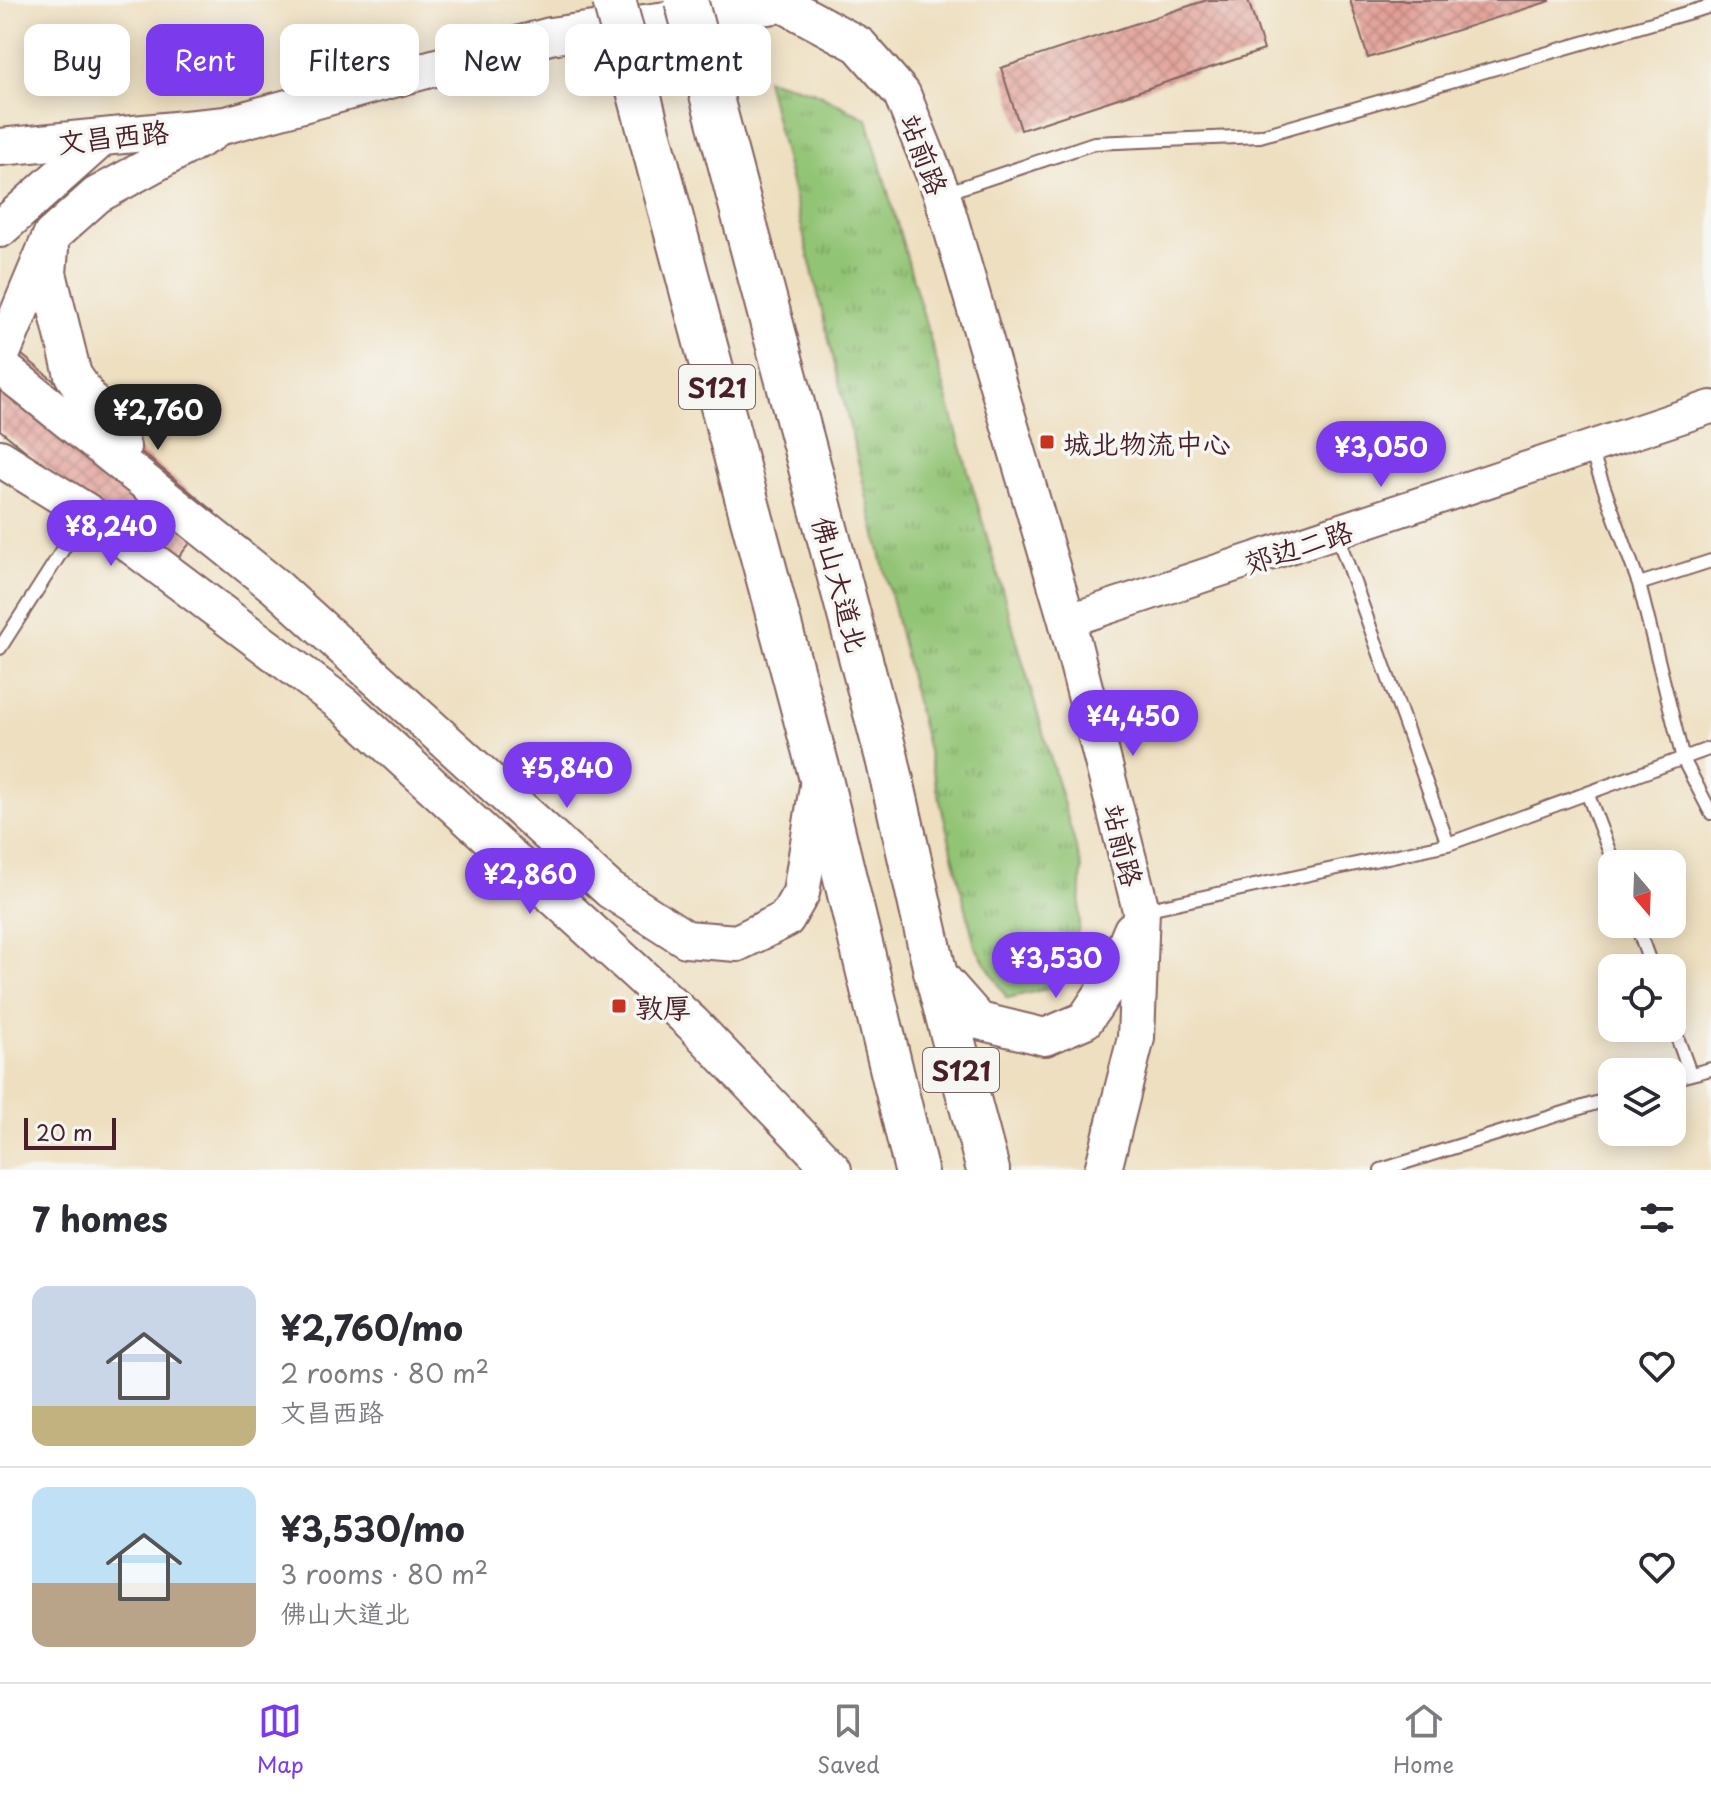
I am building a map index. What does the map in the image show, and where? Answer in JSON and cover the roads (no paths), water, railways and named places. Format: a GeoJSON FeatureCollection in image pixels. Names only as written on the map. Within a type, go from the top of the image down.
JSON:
{"type":"FeatureCollection","features":[{"type":"Feature","properties":{"kind":"highway","name":"S121"},"geometry":{"type":"LineString","coordinates":[[614,0],[820,775]]}},
{"type":"Feature","properties":{"kind":"highway","name":"佛山大道北"},"geometry":{"type":"LineString","coordinates":[[686,0],[887,758],[935,971],[988,1170]]}},
{"type":"Feature","properties":{"kind":"highway"},"geometry":{"type":"LineString","coordinates":[[820,775],[916,1170]]}},
{"type":"Feature","properties":{"kind":"main road","name":"站前路"},"geometry":{"type":"LineString","coordinates":[[226,125],[550,36],[783,4],[859,45],[902,94],[942,194],[1067,621],[1141,910],[1136,1038],[1103,1170]]}},
{"type":"Feature","properties":{"kind":"main road"},"geometry":{"type":"LineString","coordinates":[[0,358],[51,236],[97,195],[226,125]]}},
{"type":"Feature","properties":{"kind":"main road","name":"文昌西路"},"geometry":{"type":"LineString","coordinates":[[0,147],[226,125]]}},
{"type":"Feature","properties":{"kind":"main road"},"geometry":{"type":"LineString","coordinates":[[0,229],[103,137]]}},
{"type":"Feature","properties":{"kind":"main road"},"geometry":{"type":"LineString","coordinates":[[51,236],[48,273],[73,375],[146,481]]}},
{"type":"Feature","properties":{"kind":"main road"},"geometry":{"type":"LineString","coordinates":[[0,366],[276,587],[610,890],[686,939],[737,943],[786,919],[801,893],[820,775]]}},
{"type":"Feature","properties":{"kind":"main road"},"geometry":{"type":"LineString","coordinates":[[0,458],[87,512],[345,706],[692,1023],[833,1170]]}},
{"type":"Feature","properties":{"kind":"main road"},"geometry":{"type":"LineString","coordinates":[[935,971],[979,1021],[1045,1037],[1085,1020],[1109,984],[1141,910]]}},
{"type":"Feature","properties":{"kind":"street","name":"郊边二路"},"geometry":{"type":"LineString","coordinates":[[1067,621],[1711,407]]}},
{"type":"Feature","properties":{"kind":"lane"},"geometry":{"type":"LineString","coordinates":[[942,194],[1094,143],[1260,136],[1711,6]]}},
{"type":"Feature","properties":{"kind":"lane"},"geometry":{"type":"LineString","coordinates":[[1590,449],[1639,584],[1683,759],[1711,813]]}},
{"type":"Feature","properties":{"kind":"lane"},"geometry":{"type":"LineString","coordinates":[[0,648],[87,512]]}},
{"type":"Feature","properties":{"kind":"lane"},"geometry":{"type":"LineString","coordinates":[[1336,533],[1448,844]]}},
{"type":"Feature","properties":{"kind":"lane"},"geometry":{"type":"LineString","coordinates":[[1639,584],[1711,561]]}},
{"type":"Feature","properties":{"kind":"lane"},"geometry":{"type":"LineString","coordinates":[[1141,910],[1448,844],[1711,748]]}},
{"type":"Feature","properties":{"kind":"lane"},"geometry":{"type":"LineString","coordinates":[[1588,795],[1609,850]]}},
{"type":"Feature","properties":{"kind":"lane"},"geometry":{"type":"LineString","coordinates":[[1679,1042],[1690,1073]]}},
{"type":"Feature","properties":{"kind":"lane"},"geometry":{"type":"LineString","coordinates":[[1686,1074],[1711,1069]]}},
{"type":"Feature","properties":{"kind":"lane"},"geometry":{"type":"LineString","coordinates":[[1381,1170],[1598,1102]]}},
{"type":"Feature","properties":{"kind":"place","name":"城北物流中心"},"geometry":{"type":"Point","coordinates":[1047,442]}},
{"type":"Feature","properties":{"kind":"place","name":"敦厚"},"geometry":{"type":"Point","coordinates":[619,1006]}}]}
